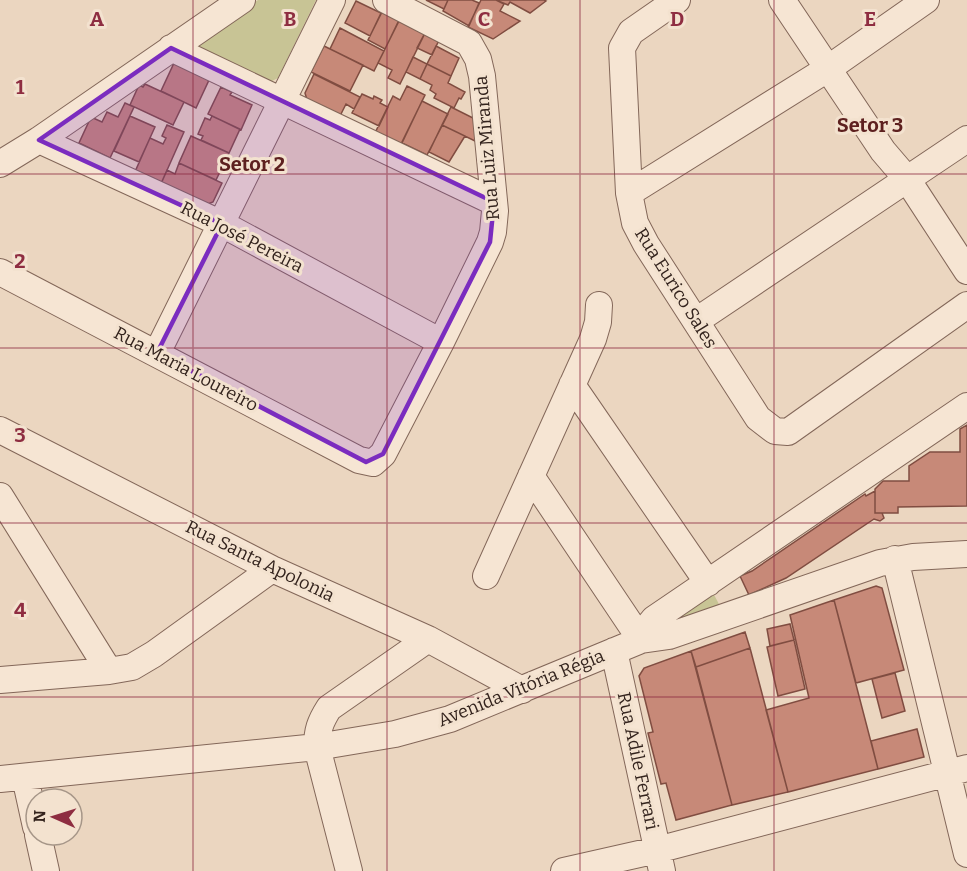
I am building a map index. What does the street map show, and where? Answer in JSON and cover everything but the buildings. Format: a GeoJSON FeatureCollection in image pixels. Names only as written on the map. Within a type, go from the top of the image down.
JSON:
{"type":"FeatureCollection","features":[{"type":"Feature","properties":{"kind":"street"},"geometry":{"type":"LineString","coordinates":[[0,164],[39,140],[242,0]]}},
{"type":"Feature","properties":{"kind":"street"},"geometry":{"type":"LineString","coordinates":[[157,353],[332,0]]}},
{"type":"Feature","properties":{"kind":"street","name":"Rua Luiz Miranda"},"geometry":{"type":"LineString","coordinates":[[373,463],[383,454],[441,342],[490,242],[495,220],[482,75],[474,50],[469,43],[386,0]]}},
{"type":"Feature","properties":{"kind":"street","name":"Rua Eurico Sales"},"geometry":{"type":"LineString","coordinates":[[677,0],[631,32],[622,48],[629,193],[635,223],[646,244],[758,418],[768,427],[782,433],[788,432],[967,305]]}},
{"type":"Feature","properties":{"kind":"street"},"geometry":{"type":"LineString","coordinates":[[782,0],[883,151],[907,179],[967,271]]}},
{"type":"Feature","properties":{"kind":"street"},"geometry":{"type":"LineString","coordinates":[[629,193],[829,68],[926,0]]}},
{"type":"Feature","properties":{"kind":"street"},"geometry":{"type":"LineString","coordinates":[[171,48],[494,202]]}},
{"type":"Feature","properties":{"kind":"street"},"geometry":{"type":"LineString","coordinates":[[696,321],[967,139]]}},
{"type":"Feature","properties":{"kind":"street","name":"Rua José Pereira"},"geometry":{"type":"LineString","coordinates":[[39,140],[222,224],[441,342]]}},
{"type":"Feature","properties":{"kind":"street","name":"Rua Maria Loureiro"},"geometry":{"type":"LineString","coordinates":[[0,272],[359,460],[373,463]]}},
{"type":"Feature","properties":{"kind":"street"},"geometry":{"type":"LineString","coordinates":[[486,576],[596,330],[599,305]]}},
{"type":"Feature","properties":{"kind":"street"},"geometry":{"type":"LineString","coordinates":[[572,385],[712,580],[739,611]]}},
{"type":"Feature","properties":{"kind":"street"},"geometry":{"type":"LineString","coordinates":[[641,640],[645,630],[654,619],[967,406]]}},
{"type":"Feature","properties":{"kind":"street","name":"Rua Santa Apolonia"},"geometry":{"type":"LineString","coordinates":[[0,430],[272,569],[428,639],[522,690]]}},
{"type":"Feature","properties":{"kind":"street"},"geometry":{"type":"LineString","coordinates":[[531,476],[641,640]]}},
{"type":"Feature","properties":{"kind":"street"},"geometry":{"type":"LineString","coordinates":[[0,496],[109,671]]}},
{"type":"Feature","properties":{"kind":"street","name":"Avenida Vitória Régia"},"geometry":{"type":"LineString","coordinates":[[12,778],[317,747],[395,734],[450,719],[641,640],[662,638],[865,567],[895,559],[967,554]]}},
{"type":"Feature","properties":{"kind":"street"},"geometry":{"type":"LineString","coordinates":[[895,559],[957,770],[967,854]]}},
{"type":"Feature","properties":{"kind":"street"},"geometry":{"type":"LineString","coordinates":[[0,680],[132,667],[154,654],[272,569]]}},
{"type":"Feature","properties":{"kind":"street"},"geometry":{"type":"LineString","coordinates":[[349,871],[317,747],[320,721],[329,708],[428,639]]}},
{"type":"Feature","properties":{"kind":"street","name":"Rua Adile Ferrari"},"geometry":{"type":"LineString","coordinates":[[614,651],[659,861]]}},
{"type":"Feature","properties":{"kind":"street"},"geometry":{"type":"LineString","coordinates":[[564,871],[659,861],[957,770]]}},
{"type":"Feature","properties":{"kind":"street"},"geometry":{"type":"LineString","coordinates":[[12,778],[24,802]]}},
{"type":"Feature","properties":{"kind":"street"},"geometry":{"type":"LineString","coordinates":[[41,847],[46,871]]}},
{"type":"Feature","properties":{"kind":"highlighted area"},"geometry":{"type":"Polygon","coordinates":[[[171,48],[494,202],[490,242],[383,454],[366,462],[157,353],[222,224],[39,140],[171,48]]]}},
{"type":"Feature","properties":{"kind":"shaded area"},"geometry":{"type":"Polygon","coordinates":[[[258,0],[316,0],[278,78],[270,82],[198,51],[196,42],[258,0]]]}},
{"type":"Feature","properties":{"kind":"shaded area"},"geometry":{"type":"Polygon","coordinates":[[[712,591],[720,606],[659,626],[712,591]]]}},
{"type":"Feature","properties":{"kind":"district","name":"Setor 3"},"geometry":{"type":"Point","coordinates":[870,125]}},
{"type":"Feature","properties":{"kind":"district","name":"Setor 2"},"geometry":{"type":"Point","coordinates":[252,164]}}]}
